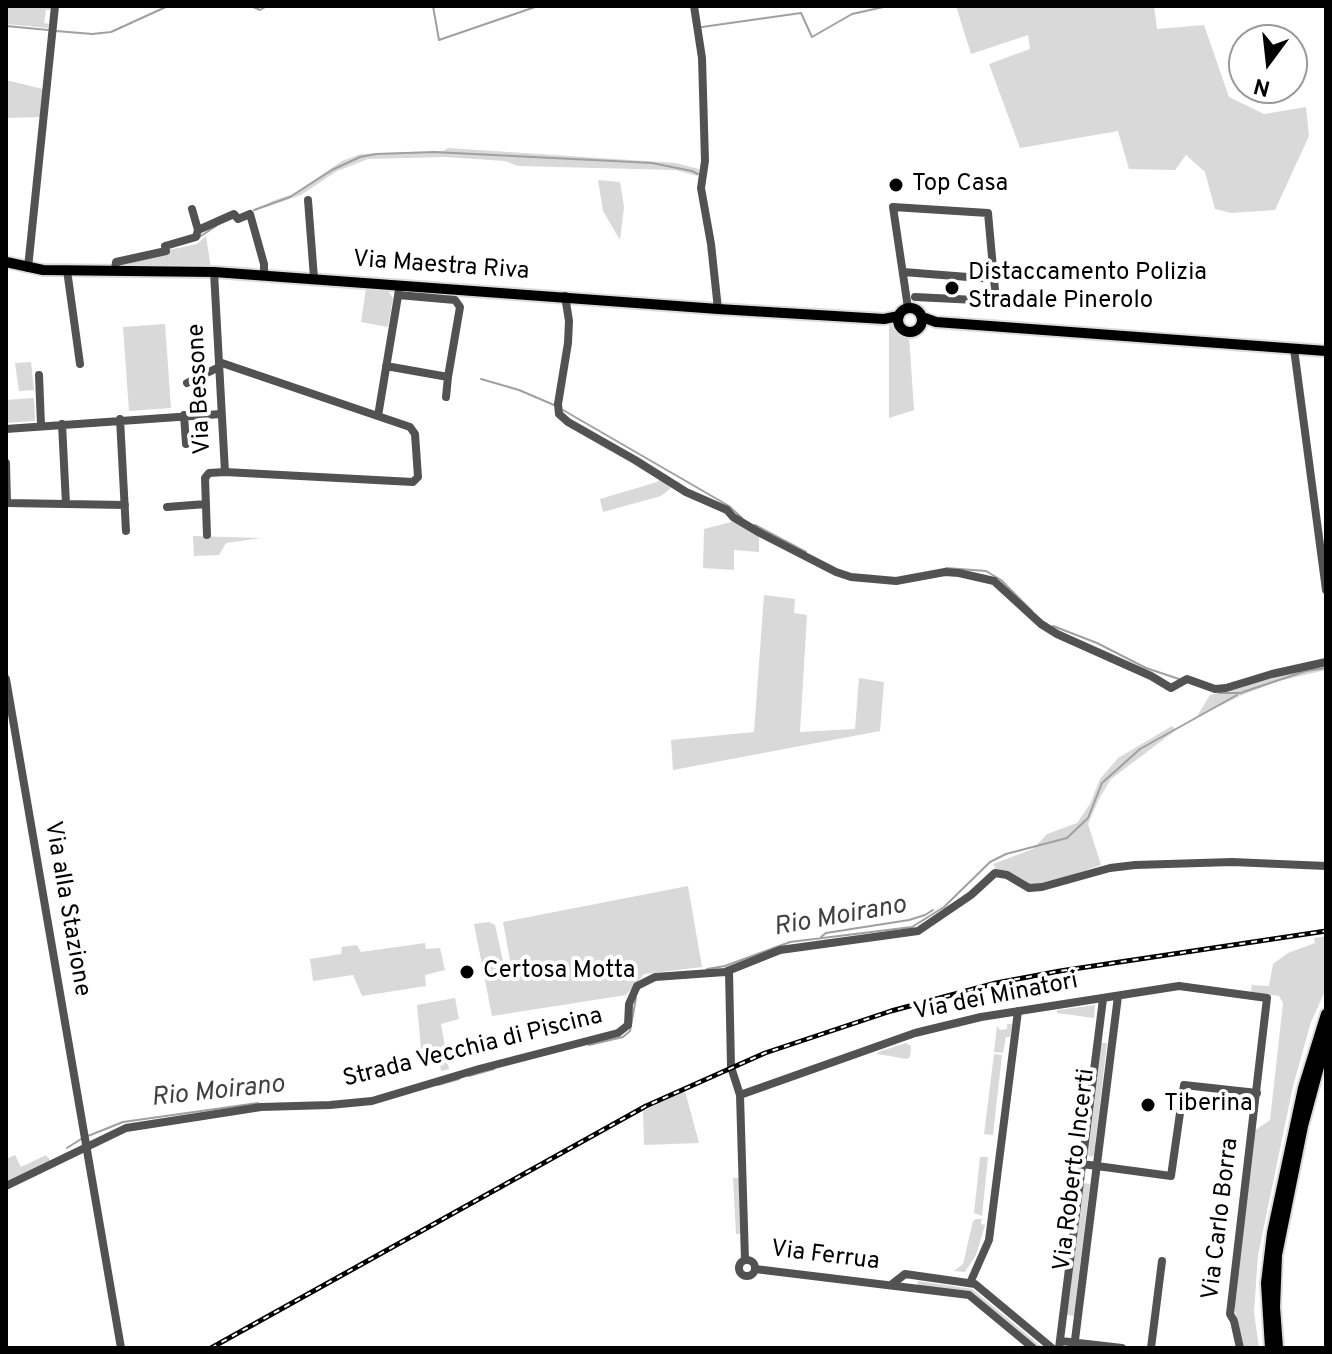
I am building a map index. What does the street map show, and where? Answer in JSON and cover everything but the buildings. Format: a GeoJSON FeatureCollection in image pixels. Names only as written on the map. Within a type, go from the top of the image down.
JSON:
{"type":"FeatureCollection","features":[{"type":"Feature","properties":{"kind":"main road","name":"Via Maestra Riva"},"geometry":{"type":"LineString","coordinates":[[6,262],[28,268],[214,272],[314,278],[399,290],[565,296],[884,319],[902,316],[908,332],[915,331],[922,322]]}},
{"type":"Feature","properties":{"kind":"main road"},"geometry":{"type":"LineString","coordinates":[[902,316],[918,310],[922,322],[1326,351]]}},
{"type":"Feature","properties":{"kind":"main road"},"geometry":{"type":"LineString","coordinates":[[1270,1348],[1266,1283],[1272,1233],[1303,1088],[1326,1014]]}},
{"type":"Feature","properties":{"kind":"main road"},"geometry":{"type":"LineString","coordinates":[[1278,1348],[1275,1307],[1277,1255],[1308,1105],[1326,1041]]}},
{"type":"Feature","properties":{"kind":"street"},"geometry":{"type":"LineString","coordinates":[[28,268],[55,6]]}},
{"type":"Feature","properties":{"kind":"street"},"geometry":{"type":"LineString","coordinates":[[694,6],[702,58],[705,161],[701,188],[718,309]]}},
{"type":"Feature","properties":{"kind":"street"},"geometry":{"type":"LineString","coordinates":[[308,200],[314,278]]}},
{"type":"Feature","properties":{"kind":"street"},"geometry":{"type":"LineString","coordinates":[[902,316],[903,272],[893,207],[988,213],[995,303],[915,297]]}},
{"type":"Feature","properties":{"kind":"street"},"geometry":{"type":"LineString","coordinates":[[192,209],[198,230]]}},
{"type":"Feature","properties":{"kind":"street","name":"Via Maestra Riva"},"geometry":{"type":"LineString","coordinates":[[115,269],[116,262],[166,251],[165,246],[196,237],[198,230],[234,214],[238,219],[250,214],[264,264],[264,275]]}},
{"type":"Feature","properties":{"kind":"street"},"geometry":{"type":"LineString","coordinates":[[67,270],[80,364]]}},
{"type":"Feature","properties":{"kind":"street","name":"Via Bessone"},"geometry":{"type":"LineString","coordinates":[[207,535],[206,475],[225,472],[214,272]]}},
{"type":"Feature","properties":{"kind":"street"},"geometry":{"type":"LineString","coordinates":[[903,272],[994,279]]}},
{"type":"Feature","properties":{"kind":"street"},"geometry":{"type":"LineString","coordinates":[[378,416],[399,290],[455,300],[460,307],[446,397]]}},
{"type":"Feature","properties":{"kind":"street"},"geometry":{"type":"LineString","coordinates":[[565,296],[568,343],[559,414],[686,492],[727,510],[760,533],[836,572],[851,577],[896,581],[945,572],[994,581],[1041,624],[1057,634],[1171,688],[1184,680],[1215,689],[1226,688],[1326,662]]}},
{"type":"Feature","properties":{"kind":"street"},"geometry":{"type":"LineString","coordinates":[[1294,349],[1326,590]]}},
{"type":"Feature","properties":{"kind":"street"},"geometry":{"type":"LineString","coordinates":[[187,383],[219,365],[410,427],[415,434],[418,477],[413,482],[225,472]]}},
{"type":"Feature","properties":{"kind":"street"},"geometry":{"type":"LineString","coordinates":[[386,366],[448,377]]}},
{"type":"Feature","properties":{"kind":"street"},"geometry":{"type":"LineString","coordinates":[[39,375],[41,425]]}},
{"type":"Feature","properties":{"kind":"street"},"geometry":{"type":"LineString","coordinates":[[6,429],[221,414]]}},
{"type":"Feature","properties":{"kind":"street"},"geometry":{"type":"LineString","coordinates":[[184,415],[186,444]]}},
{"type":"Feature","properties":{"kind":"street"},"geometry":{"type":"LineString","coordinates":[[120,419],[126,531]]}},
{"type":"Feature","properties":{"kind":"street"},"geometry":{"type":"LineString","coordinates":[[62,424],[66,504]]}},
{"type":"Feature","properties":{"kind":"street"},"geometry":{"type":"LineString","coordinates":[[6,463],[7,503],[125,505]]}},
{"type":"Feature","properties":{"kind":"street"},"geometry":{"type":"LineString","coordinates":[[167,507],[206,504]]}},
{"type":"Feature","properties":{"kind":"street","name":"Via alla Stazione"},"geometry":{"type":"LineString","coordinates":[[6,679],[121,1348]]}},
{"type":"Feature","properties":{"kind":"street","name":"Strada Vecchia di Piscina"},"geometry":{"type":"LineString","coordinates":[[6,1186],[118,1130],[261,1107],[372,1101],[618,1033],[628,1025],[629,1004],[637,986],[655,977],[729,971],[780,950],[918,931],[971,895],[995,873],[1007,875],[1029,888],[1135,865],[1232,862],[1326,866]]}},
{"type":"Feature","properties":{"kind":"street"},"geometry":{"type":"LineString","coordinates":[[729,971],[731,1067],[740,1095]]}},
{"type":"Feature","properties":{"kind":"street","name":"Via dei Minatori"},"geometry":{"type":"LineString","coordinates":[[740,1095],[951,1023],[1179,986],[1267,998]]}},
{"type":"Feature","properties":{"kind":"street","name":"Via Roberto Incerti"},"geometry":{"type":"LineString","coordinates":[[1075,1345],[1118,996]]}},
{"type":"Feature","properties":{"kind":"street","name":"Via Carlo Borra"},"geometry":{"type":"LineString","coordinates":[[1240,1348],[1230,1314],[1267,998]]}},
{"type":"Feature","properties":{"kind":"street","name":"Via Roberto Incerti"},"geometry":{"type":"LineString","coordinates":[[1060,1341],[1103,999]]}},
{"type":"Feature","properties":{"kind":"street"},"geometry":{"type":"LineString","coordinates":[[970,1283],[989,1240],[1018,1011]]}},
{"type":"Feature","properties":{"kind":"street"},"geometry":{"type":"LineString","coordinates":[[1100,1021],[1115,1022]]}},
{"type":"Feature","properties":{"kind":"street"},"geometry":{"type":"LineString","coordinates":[[1082,1164],[1171,1176],[1184,1085],[1257,1093]]}},
{"type":"Feature","properties":{"kind":"street","name":"Via Ferrua"},"geometry":{"type":"LineString","coordinates":[[740,1095],[745,1260],[740,1264],[741,1273],[748,1275],[755,1269],[969,1295],[1033,1348]]}},
{"type":"Feature","properties":{"kind":"street"},"geometry":{"type":"LineString","coordinates":[[1151,1348],[1162,1261]]}},
{"type":"Feature","properties":{"kind":"street"},"geometry":{"type":"LineString","coordinates":[[891,1285],[905,1274],[975,1284],[1052,1348]]}},
{"type":"Feature","properties":{"kind":"street"},"geometry":{"type":"LineString","coordinates":[[1041,1339],[1122,1348]]}},
{"type":"Feature","properties":{"kind":"shaded area"},"geometry":{"type":"Polygon","coordinates":[[[6,6],[52,6],[52,10],[46,10],[44,23],[49,24],[48,28],[6,24],[6,6]]]}},
{"type":"Feature","properties":{"kind":"shaded area"},"geometry":{"type":"Polygon","coordinates":[[[956,6],[1154,6],[1157,29],[1204,25],[1228,94],[1228,104],[1243,104],[1264,114],[1306,107],[1309,136],[1275,210],[1231,213],[1215,209],[1205,172],[1186,155],[1175,170],[1129,169],[1118,131],[1020,148],[989,64],[1030,49],[1028,35],[971,54],[956,6]]]}},
{"type":"Feature","properties":{"kind":"shaded area"},"geometry":{"type":"Polygon","coordinates":[[[6,80],[43,89],[41,117],[6,118],[6,80]]]}},
{"type":"Feature","properties":{"kind":"shaded area"},"geometry":{"type":"Polygon","coordinates":[[[448,148],[676,163],[699,169],[698,176],[675,170],[518,166],[505,161],[445,157],[368,159],[337,171],[301,195],[252,212],[293,194],[342,161],[361,154],[443,151],[448,148]]]}},
{"type":"Feature","properties":{"kind":"shaded area"},"geometry":{"type":"Polygon","coordinates":[[[598,180],[620,182],[624,207],[620,240],[603,211],[598,180]]]}},
{"type":"Feature","properties":{"kind":"shaded area"},"geometry":{"type":"Polygon","coordinates":[[[206,236],[211,268],[120,266],[197,244],[206,236]]]}},
{"type":"Feature","properties":{"kind":"shaded area"},"geometry":{"type":"Polygon","coordinates":[[[366,288],[388,291],[393,298],[388,327],[361,322],[366,288]]]}},
{"type":"Feature","properties":{"kind":"shaded area"},"geometry":{"type":"Polygon","coordinates":[[[889,323],[909,336],[914,410],[889,418],[889,323]]]}},
{"type":"Feature","properties":{"kind":"shaded area"},"geometry":{"type":"Polygon","coordinates":[[[165,324],[171,408],[129,411],[123,327],[165,324]]]}},
{"type":"Feature","properties":{"kind":"shaded area"},"geometry":{"type":"Polygon","coordinates":[[[31,362],[34,390],[19,391],[15,363],[31,362]]]}},
{"type":"Feature","properties":{"kind":"shaded area"},"geometry":{"type":"Polygon","coordinates":[[[34,398],[35,421],[6,423],[6,400],[34,398]]]}},
{"type":"Feature","properties":{"kind":"shaded area"},"geometry":{"type":"Polygon","coordinates":[[[660,479],[671,488],[661,496],[603,512],[600,499],[660,479]]]}},
{"type":"Feature","properties":{"kind":"shaded area"},"geometry":{"type":"Polygon","coordinates":[[[735,521],[759,535],[759,552],[734,550],[734,570],[703,568],[704,529],[735,521]]]}},
{"type":"Feature","properties":{"kind":"shaded area"},"geometry":{"type":"Polygon","coordinates":[[[193,536],[261,538],[226,543],[219,555],[194,556],[193,536]]]}},
{"type":"Feature","properties":{"kind":"shaded area"},"geometry":{"type":"Polygon","coordinates":[[[764,595],[795,599],[794,613],[807,615],[800,732],[855,729],[859,678],[884,682],[880,731],[673,770],[671,740],[754,732],[764,595]]]}},
{"type":"Feature","properties":{"kind":"shaded area"},"geometry":{"type":"Polygon","coordinates":[[[1326,664],[1326,670],[1279,681],[1196,718],[1210,695],[1326,664]]]}},
{"type":"Feature","properties":{"kind":"shaded area"},"geometry":{"type":"Polygon","coordinates":[[[1172,726],[1176,730],[1111,779],[1099,799],[1088,824],[1101,865],[1043,885],[1030,886],[997,871],[993,864],[1033,849],[1047,834],[1077,823],[1090,804],[1100,779],[1118,758],[1172,726]]]}},
{"type":"Feature","properties":{"kind":"shaded area"},"geometry":{"type":"Polygon","coordinates":[[[688,886],[702,967],[644,974],[626,995],[492,1016],[474,924],[489,922],[495,925],[507,979],[513,977],[503,922],[688,886]]]}},
{"type":"Feature","properties":{"kind":"shaded area"},"geometry":{"type":"Polygon","coordinates":[[[1326,936],[1326,989],[1311,1022],[1293,1086],[1258,1255],[1254,1312],[1259,1348],[1242,1348],[1234,1306],[1254,1131],[1270,1120],[1283,1003],[1279,996],[1251,992],[1252,985],[1269,986],[1273,964],[1288,953],[1315,943],[1314,938],[1326,936]]]}},
{"type":"Feature","properties":{"kind":"shaded area"},"geometry":{"type":"Polygon","coordinates":[[[425,943],[426,949],[440,948],[445,970],[425,975],[426,986],[362,996],[353,975],[313,981],[310,959],[341,954],[342,947],[357,945],[361,952],[425,943]]]}},
{"type":"Feature","properties":{"kind":"shaded area"},"geometry":{"type":"Polygon","coordinates":[[[455,998],[459,1019],[441,1024],[449,1069],[441,1071],[437,1049],[421,1049],[417,1005],[455,998]]]}},
{"type":"Feature","properties":{"kind":"shaded area"},"geometry":{"type":"Polygon","coordinates":[[[1095,1005],[1094,1018],[1057,1013],[1057,1010],[1095,1005]]]}},
{"type":"Feature","properties":{"kind":"shaded area"},"geometry":{"type":"Polygon","coordinates":[[[1007,1024],[1012,1024],[1003,1053],[994,1052],[997,1026],[1000,1030],[1007,1029],[1007,1024]]]}},
{"type":"Feature","properties":{"kind":"shaded area"},"geometry":{"type":"Polygon","coordinates":[[[906,1043],[911,1046],[907,1059],[877,1054],[878,1052],[906,1043]]]}},
{"type":"Feature","properties":{"kind":"shaded area"},"geometry":{"type":"Polygon","coordinates":[[[1100,1043],[1107,1043],[1094,1155],[1091,1157],[1086,1154],[1100,1043]]]}},
{"type":"Feature","properties":{"kind":"shaded area"},"geometry":{"type":"Polygon","coordinates":[[[994,1054],[1002,1055],[993,1135],[984,1134],[994,1054]]]}},
{"type":"Feature","properties":{"kind":"shaded area"},"geometry":{"type":"Polygon","coordinates":[[[685,1091],[699,1143],[644,1145],[643,1111],[685,1091]]]}},
{"type":"Feature","properties":{"kind":"shaded area"},"geometry":{"type":"Polygon","coordinates":[[[15,1155],[21,1167],[46,1155],[51,1161],[6,1183],[6,1159],[15,1155]]]}},
{"type":"Feature","properties":{"kind":"shaded area"},"geometry":{"type":"Polygon","coordinates":[[[980,1157],[988,1157],[982,1216],[974,1213],[980,1157]]]}},
{"type":"Feature","properties":{"kind":"shaded area"},"geometry":{"type":"Polygon","coordinates":[[[733,1178],[739,1178],[740,1234],[736,1234],[733,1178]]]}},
{"type":"Feature","properties":{"kind":"shaded area"},"geometry":{"type":"Polygon","coordinates":[[[1083,1183],[1090,1184],[1074,1316],[1066,1315],[1083,1183]]]}},
{"type":"Feature","properties":{"kind":"shaded area"},"geometry":{"type":"Polygon","coordinates":[[[976,1219],[982,1219],[981,1224],[985,1225],[976,1255],[965,1272],[954,1271],[963,1264],[976,1219]]]}},
{"type":"Feature","properties":{"kind":"shaded area"},"geometry":{"type":"Polygon","coordinates":[[[918,1281],[972,1289],[1043,1348],[1035,1348],[968,1292],[917,1285],[918,1281]]]}},
{"type":"Feature","properties":{"kind":"waterway"},"geometry":{"type":"LineString","coordinates":[[56,31],[111,32],[168,6]]}},
{"type":"Feature","properties":{"kind":"waterway"},"geometry":{"type":"LineString","coordinates":[[251,6],[260,10],[267,6]]}},
{"type":"Feature","properties":{"kind":"waterway"},"geometry":{"type":"LineString","coordinates":[[433,6],[439,40],[538,6]]}},
{"type":"Feature","properties":{"kind":"waterway"},"geometry":{"type":"LineString","coordinates":[[702,27],[801,13],[812,37],[852,14],[888,6]]}},
{"type":"Feature","properties":{"kind":"waterway"},"geometry":{"type":"LineString","coordinates":[[6,26],[48,30]]}},
{"type":"Feature","properties":{"kind":"waterway"},"geometry":{"type":"LineString","coordinates":[[254,210],[290,197],[332,170],[360,157],[376,154],[434,152],[652,163],[698,174]]}},
{"type":"Feature","properties":{"kind":"waterway"},"geometry":{"type":"LineString","coordinates":[[198,238],[216,226]]}},
{"type":"Feature","properties":{"kind":"waterway"},"geometry":{"type":"LineString","coordinates":[[481,379],[554,405]]}},
{"type":"Feature","properties":{"kind":"waterway"},"geometry":{"type":"LineString","coordinates":[[563,410],[729,506],[742,518]]}},
{"type":"Feature","properties":{"kind":"waterway"},"geometry":{"type":"LineString","coordinates":[[755,525],[806,552]]}},
{"type":"Feature","properties":{"kind":"waterway"},"geometry":{"type":"LineString","coordinates":[[946,568],[986,571],[1001,580],[1032,611]]}},
{"type":"Feature","properties":{"kind":"waterway"},"geometry":{"type":"LineString","coordinates":[[1053,626],[1097,643],[1146,668],[1179,679]]}},
{"type":"Feature","properties":{"kind":"waterway","name":"Rio Moirano"},"geometry":{"type":"LineString","coordinates":[[1243,692],[1306,671],[1326,668]]}},
{"type":"Feature","properties":{"kind":"waterway"},"geometry":{"type":"LineString","coordinates":[[1219,693],[1242,693]]}},
{"type":"Feature","properties":{"kind":"waterway","name":"Rio Moirano"},"geometry":{"type":"LineString","coordinates":[[707,969],[725,966],[790,942],[912,927],[944,907],[990,862],[1006,854],[1067,838],[1088,818],[1102,783],[1140,749],[1237,695]]}},
{"type":"Feature","properties":{"kind":"waterway"},"geometry":{"type":"LineString","coordinates":[[821,937],[826,933],[909,920],[933,910]]}},
{"type":"Feature","properties":{"kind":"waterway","name":"Rio Moirano"},"geometry":{"type":"LineString","coordinates":[[589,1045],[623,1037],[630,1031],[636,998]]}},
{"type":"Feature","properties":{"kind":"waterway","name":"Rio Moirano"},"geometry":{"type":"LineString","coordinates":[[469,1076],[494,1069]]}},
{"type":"Feature","properties":{"kind":"waterway","name":"Rio Moirano"},"geometry":{"type":"LineString","coordinates":[[438,1085],[459,1079]]}},
{"type":"Feature","properties":{"kind":"waterway","name":"Rio Moirano"},"geometry":{"type":"LineString","coordinates":[[88,1136],[123,1122],[258,1103]]}},
{"type":"Feature","properties":{"kind":"waterway","name":"Rio Moirano"},"geometry":{"type":"LineString","coordinates":[[67,1148],[81,1139]]}},
{"type":"Feature","properties":{"kind":"railway"},"geometry":{"type":"LineString","coordinates":[[211,1348],[646,1106],[765,1053],[891,1011],[996,983],[1326,931]]}},
{"type":"Feature","properties":{"kind":"place","name":"Top Casa"},"geometry":{"type":"Point","coordinates":[896,185]}},
{"type":"Feature","properties":{"kind":"place","name":"Distaccamento Polizia Stradale Pinerolo"},"geometry":{"type":"Point","coordinates":[952,288]}},
{"type":"Feature","properties":{"kind":"place","name":"Certosa Motta"},"geometry":{"type":"Point","coordinates":[467,972]}},
{"type":"Feature","properties":{"kind":"place","name":"Tiberina"},"geometry":{"type":"Point","coordinates":[1148,1105]}}]}
